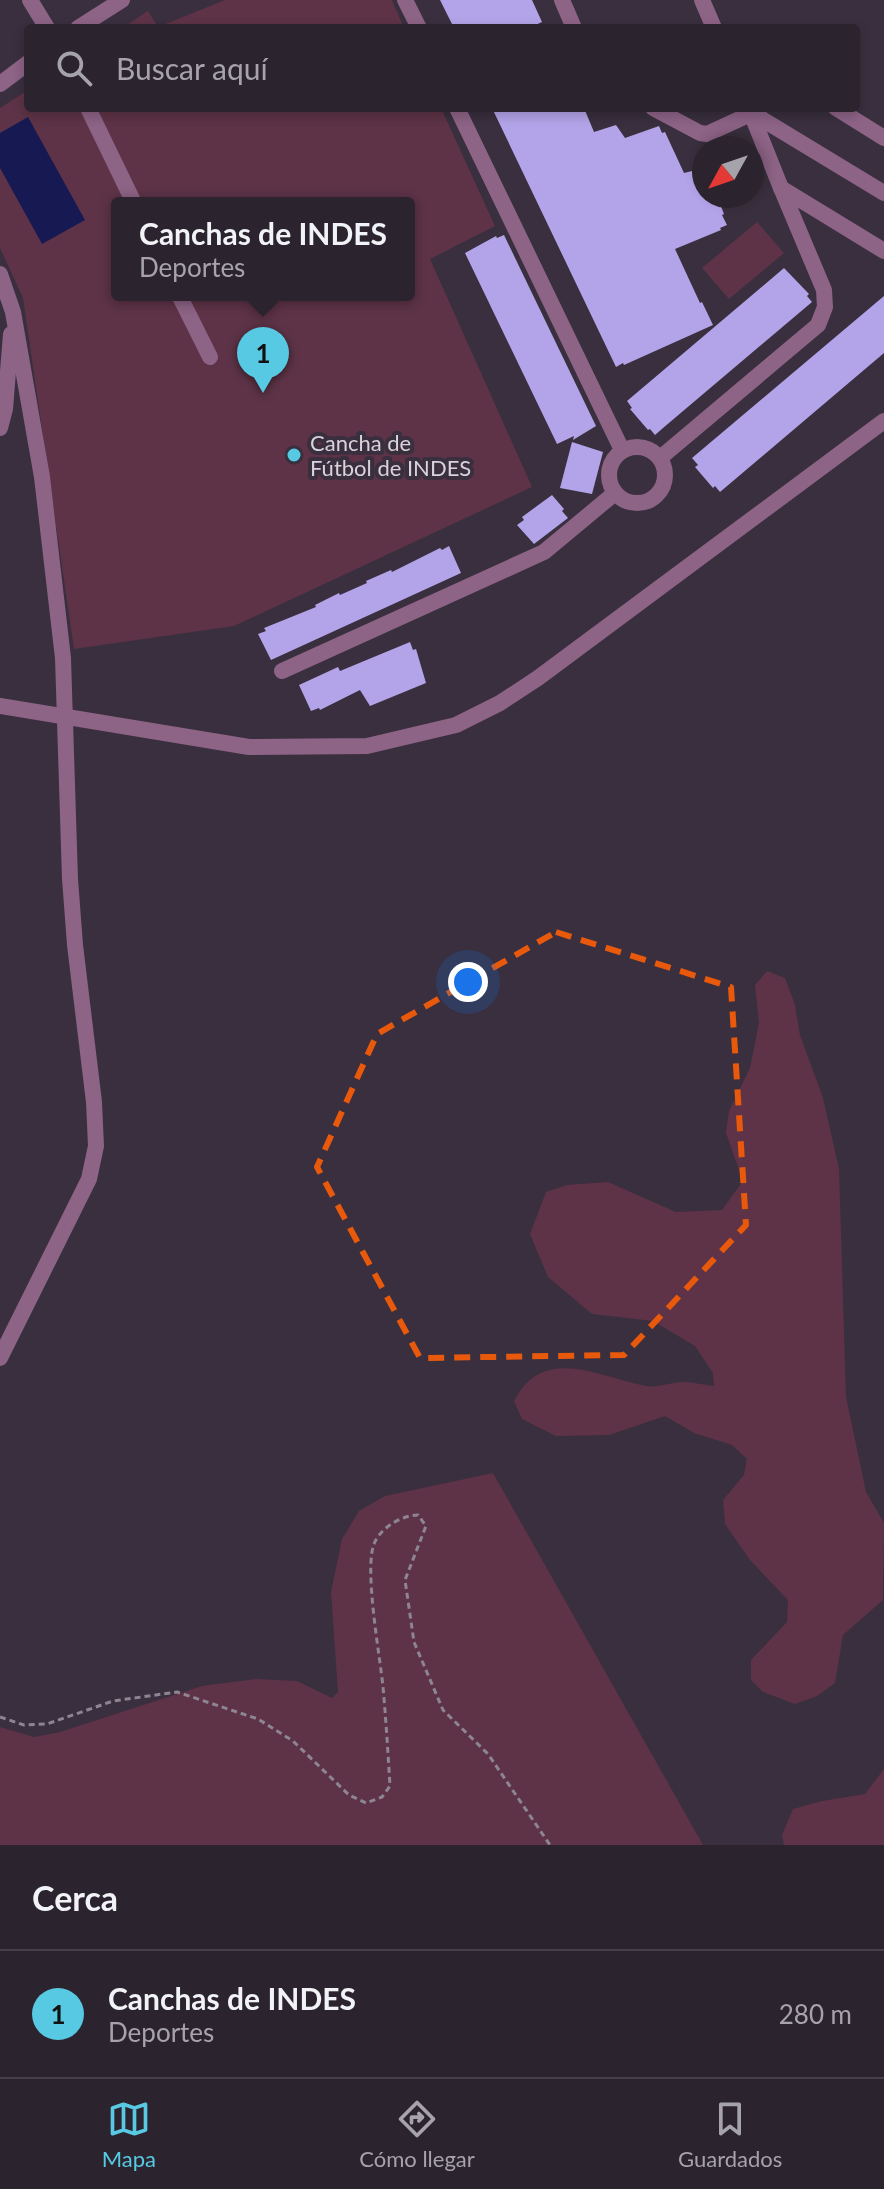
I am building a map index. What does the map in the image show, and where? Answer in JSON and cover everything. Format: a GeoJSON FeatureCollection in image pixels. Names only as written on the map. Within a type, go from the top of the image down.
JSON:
{"type":"FeatureCollection","features":[{"type":"Feature","properties":{"kind":"street"},"geometry":{"type":"LineString","coordinates":[[30,0],[45,24]]}},
{"type":"Feature","properties":{"kind":"street"},"geometry":{"type":"LineString","coordinates":[[84,24],[122,0]]}},
{"type":"Feature","properties":{"kind":"street"},"geometry":{"type":"LineString","coordinates":[[405,0],[417,24]]}},
{"type":"Feature","properties":{"kind":"street"},"geometry":{"type":"LineString","coordinates":[[562,0],[572,24]]}},
{"type":"Feature","properties":{"kind":"street"},"geometry":{"type":"LineString","coordinates":[[702,0],[712,24]]}},
{"type":"Feature","properties":{"kind":"street"},"geometry":{"type":"LineString","coordinates":[[0,84],[24,66]]}},
{"type":"Feature","properties":{"kind":"street"},"geometry":{"type":"LineString","coordinates":[[90,112],[131,197]]}},
{"type":"Feature","properties":{"kind":"street"},"geometry":{"type":"LineString","coordinates":[[459,112],[622,450]]}},
{"type":"Feature","properties":{"kind":"street"},"geometry":{"type":"LineString","coordinates":[[661,112],[707,134],[751,112]]}},
{"type":"Feature","properties":{"kind":"street"},"geometry":{"type":"LineString","coordinates":[[660,458],[818,325],[825,307],[824,290],[781,188],[756,112]]}},
{"type":"Feature","properties":{"kind":"street"},"geometry":{"type":"LineString","coordinates":[[758,112],[884,193]]}},
{"type":"Feature","properties":{"kind":"street"},"geometry":{"type":"LineString","coordinates":[[842,112],[884,138]]}},
{"type":"Feature","properties":{"kind":"street"},"geometry":{"type":"LineString","coordinates":[[781,188],[884,251]]}},
{"type":"Feature","properties":{"kind":"street"},"geometry":{"type":"LineString","coordinates":[[0,274],[6,315],[42,477],[63,658],[66,820],[75,945],[94,1102],[96,1146],[89,1179],[0,1358]]}},
{"type":"Feature","properties":{"kind":"street"},"geometry":{"type":"LineString","coordinates":[[182,301],[210,357]]}},
{"type":"Feature","properties":{"kind":"street"},"geometry":{"type":"LineString","coordinates":[[0,428],[5,409],[6,315]]}},
{"type":"Feature","properties":{"kind":"street"},"geometry":{"type":"LineString","coordinates":[[0,706],[249,747],[367,746],[456,725],[500,703],[538,678],[884,421]]}},
{"type":"Feature","properties":{"kind":"street"},"geometry":{"type":"LineString","coordinates":[[639,446],[655,452],[660,458],[666,477],[658,494],[641,503],[631,503],[615,493],[609,474],[610,465],[622,450],[639,446]]}},
{"type":"Feature","properties":{"kind":"street"},"geometry":{"type":"LineString","coordinates":[[282,671],[544,552],[615,493]]}},
{"type":"Feature","properties":{"kind":"path"},"geometry":{"type":"LineString","coordinates":[[0,1717],[24,1725],[47,1724],[113,1701],[177,1692],[258,1719],[293,1741],[349,1795],[366,1803],[382,1797],[390,1786],[384,1689],[371,1577],[372,1555],[374,1543],[385,1530],[406,1515],[418,1515],[426,1526],[405,1580],[414,1642],[443,1710],[488,1754],[550,1845]]}},
{"type":"Feature","properties":{"kind":"highlighted area"},"geometry":{"type":"Polygon","coordinates":[[[556,932],[731,987],[746,1225],[624,1355],[420,1358],[317,1167],[377,1034],[556,932]]]}},
{"type":"Feature","properties":{"kind":"shaded area"},"geometry":{"type":"Polygon","coordinates":[[[225,0],[392,0],[402,24],[165,24],[225,0]]]}},
{"type":"Feature","properties":{"kind":"shaded area"},"geometry":{"type":"Polygon","coordinates":[[[148,11],[156,24],[128,24],[148,11]]]}},
{"type":"Feature","properties":{"kind":"shaded area"},"geometry":{"type":"Polygon","coordinates":[[[24,93],[24,112],[443,112],[495,226],[430,259],[532,487],[234,626],[74,649],[23,298],[0,248],[0,108],[24,93]]]}},
{"type":"Feature","properties":{"kind":"shaded area"},"geometry":{"type":"Polygon","coordinates":[[[28,117],[85,220],[42,244],[0,168],[0,133],[28,117]]]}},
{"type":"Feature","properties":{"kind":"shaded area"},"geometry":{"type":"Polygon","coordinates":[[[757,222],[784,253],[729,299],[702,268],[757,222]]]}},
{"type":"Feature","properties":{"kind":"shaded area"},"geometry":{"type":"Polygon","coordinates":[[[767,971],[785,978],[795,1005],[800,1035],[823,1098],[839,1169],[846,1397],[866,1492],[884,1523],[883,1600],[843,1635],[835,1683],[817,1696],[795,1704],[763,1692],[751,1680],[751,1660],[787,1622],[788,1600],[750,1560],[725,1524],[723,1500],[744,1475],[747,1459],[732,1445],[694,1433],[665,1416],[609,1435],[556,1436],[522,1419],[514,1401],[526,1384],[541,1373],[556,1369],[591,1372],[646,1386],[683,1382],[714,1386],[713,1373],[695,1346],[653,1321],[592,1314],[548,1277],[530,1234],[546,1192],[567,1185],[608,1182],[676,1212],[722,1210],[743,1181],[726,1133],[729,1111],[750,1068],[759,1023],[755,985],[767,971]]]}},
{"type":"Feature","properties":{"kind":"shaded area"},"geometry":{"type":"Polygon","coordinates":[[[493,1473],[703,1845],[0,1845],[0,1727],[34,1737],[60,1732],[202,1686],[256,1679],[297,1681],[332,1698],[338,1692],[331,1592],[342,1539],[359,1511],[385,1496],[493,1473]]]}},
{"type":"Feature","properties":{"kind":"shaded area"},"geometry":{"type":"Polygon","coordinates":[[[884,1769],[884,1845],[784,1845],[782,1835],[793,1809],[865,1794],[884,1769]]]}},
{"type":"Feature","properties":{"kind":"building"},"geometry":{"type":"Polygon","coordinates":[[[440,0],[532,0],[542,22],[538,24],[452,24],[440,0]]]}},
{"type":"Feature","properties":{"kind":"building"},"geometry":{"type":"Polygon","coordinates":[[[494,112],[586,112],[594,132],[616,125],[625,138],[659,126],[662,133],[665,132],[684,173],[692,171],[692,208],[722,208],[727,225],[675,249],[713,325],[616,367],[494,112]]]}},
{"type":"Feature","properties":{"kind":"building"},"geometry":{"type":"Polygon","coordinates":[[[504,235],[596,426],[573,440],[574,436],[557,444],[465,253],[496,236],[504,235]]]}},
{"type":"Feature","properties":{"kind":"building"},"geometry":{"type":"Polygon","coordinates":[[[784,268],[809,294],[807,296],[812,302],[655,435],[648,430],[627,401],[784,268]]]}},
{"type":"Feature","properties":{"kind":"building"},"geometry":{"type":"Polygon","coordinates":[[[884,296],[884,353],[720,492],[715,486],[713,488],[695,467],[698,465],[692,458],[884,296]]]}},
{"type":"Feature","properties":{"kind":"building"},"geometry":{"type":"Polygon","coordinates":[[[572,442],[603,452],[592,494],[560,488],[572,442]]]}},
{"type":"Feature","properties":{"kind":"building"},"geometry":{"type":"Polygon","coordinates":[[[552,495],[568,518],[534,544],[517,525],[524,520],[522,517],[552,495]]]}},
{"type":"Feature","properties":{"kind":"building"},"geometry":{"type":"Polygon","coordinates":[[[449,546],[461,573],[271,660],[258,634],[266,631],[264,628],[449,546]]]}},
{"type":"Feature","properties":{"kind":"building"},"geometry":{"type":"Polygon","coordinates":[[[410,642],[413,650],[416,649],[426,683],[370,706],[360,690],[320,710],[311,711],[299,685],[338,667],[340,671],[410,642]]]}},
{"type":"Feature","properties":{"kind":"place","name":"Canchas de INDES"},"geometry":{"type":"Point","coordinates":[263,393]}},
{"type":"Feature","properties":{"kind":"place","name":"Cancha de Fútbol de INDES"},"geometry":{"type":"Point","coordinates":[294,455]}}]}
